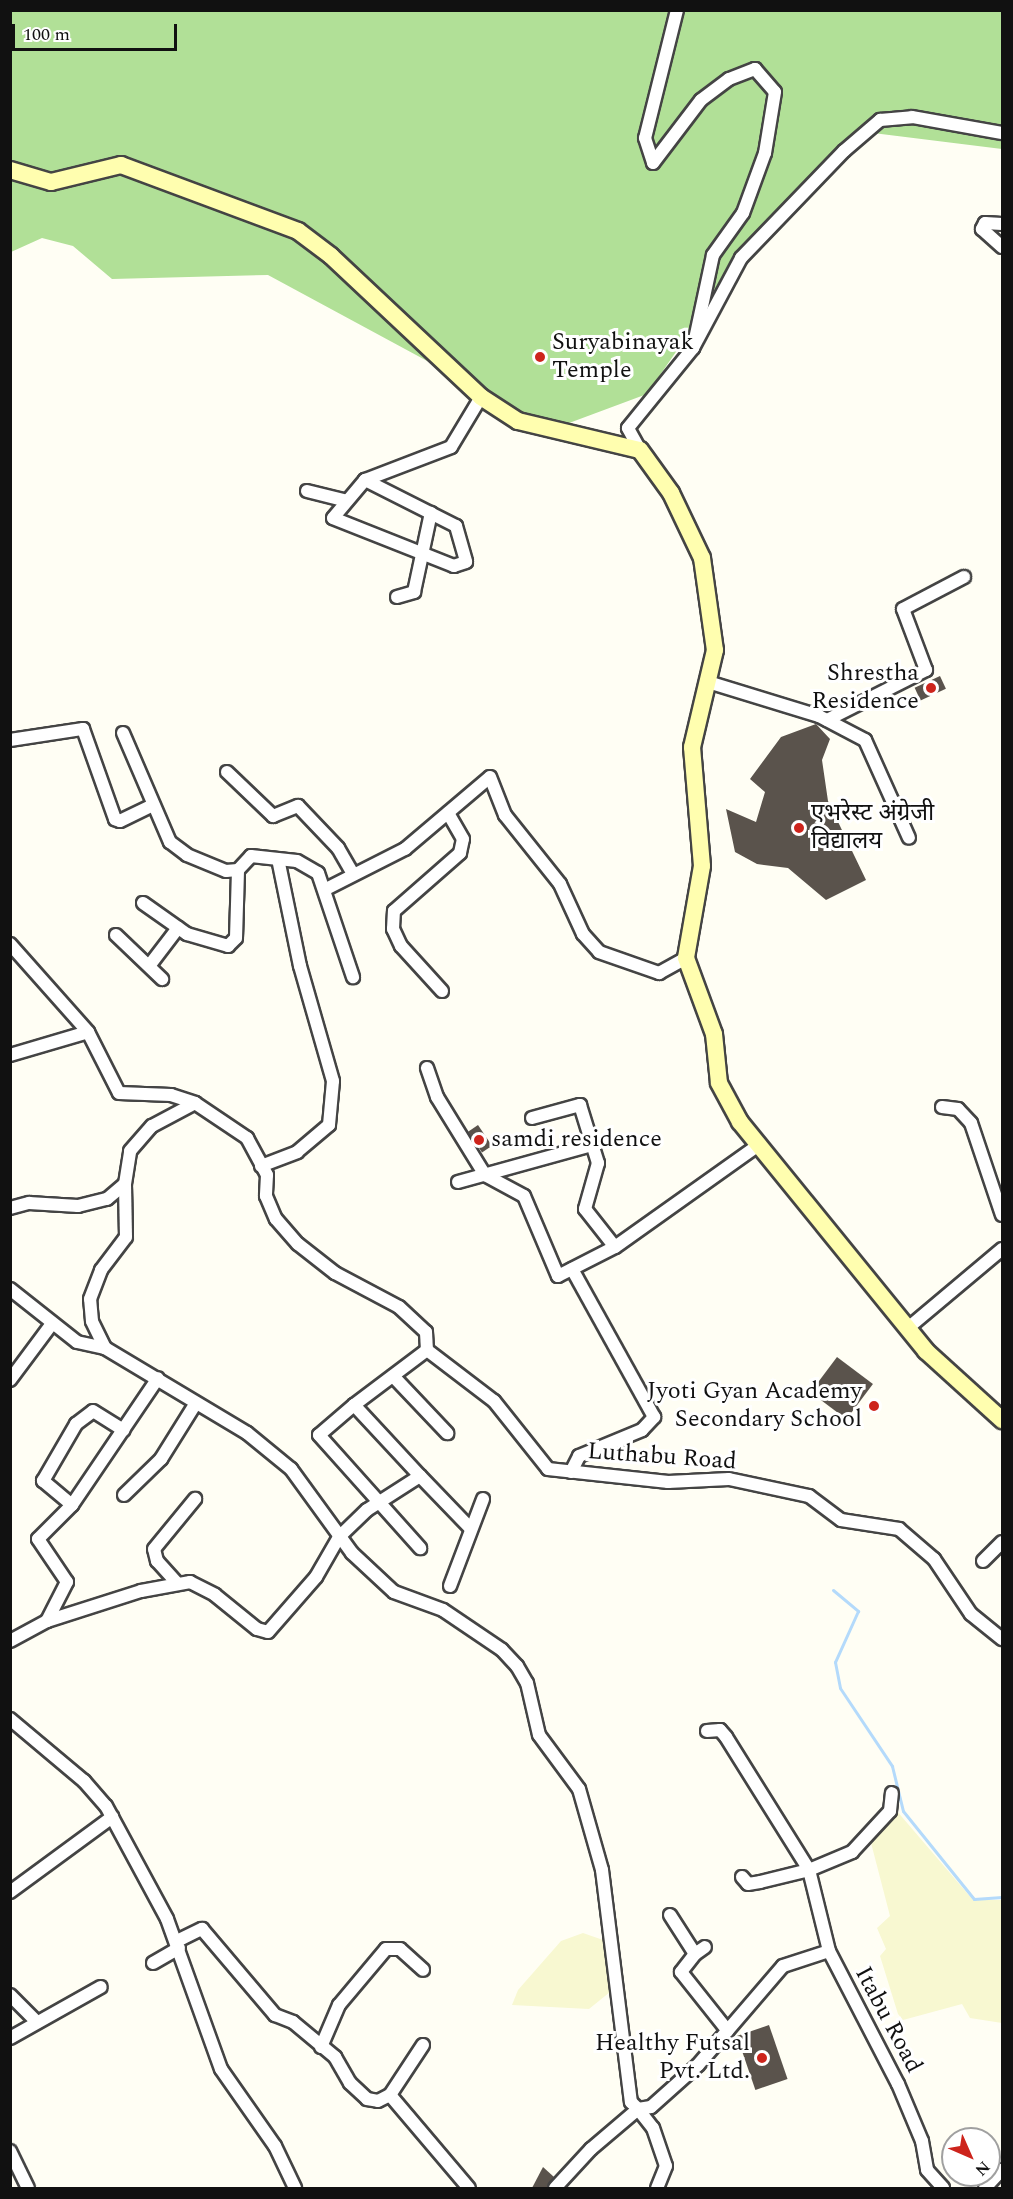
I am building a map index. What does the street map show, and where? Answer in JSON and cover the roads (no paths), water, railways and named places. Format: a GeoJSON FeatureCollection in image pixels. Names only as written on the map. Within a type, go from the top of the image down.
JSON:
{"type":"FeatureCollection","features":[{"type":"Feature","properties":{"kind":"main road"},"geometry":{"type":"LineString","coordinates":[[10,170],[51,182],[121,165],[298,231],[331,256],[481,398],[518,421],[640,450],[671,493],[702,558],[715,650],[692,747],[702,866],[686,958],[714,1034],[719,1083],[740,1122],[908,1328],[953,1378],[1001,1416]]}},
{"type":"Feature","properties":{"kind":"street"},"geometry":{"type":"LineString","coordinates":[[677,10],[645,138],[653,163],[701,100],[729,79],[755,69],[775,92],[765,153],[743,213],[713,255],[693,348]]}},
{"type":"Feature","properties":{"kind":"street"},"geometry":{"type":"LineString","coordinates":[[640,450],[628,428],[693,348],[741,258],[880,120],[912,117],[1002,133]]}},
{"type":"Feature","properties":{"kind":"street"},"geometry":{"type":"LineString","coordinates":[[1002,224],[985,223],[982,229],[1002,247]]}},
{"type":"Feature","properties":{"kind":"street"},"geometry":{"type":"LineString","coordinates":[[365,480],[456,526],[466,562],[454,567],[333,518],[365,480],[451,447],[481,398]]}},
{"type":"Feature","properties":{"kind":"street"},"geometry":{"type":"LineString","coordinates":[[307,491],[347,501]]}},
{"type":"Feature","properties":{"kind":"street"},"geometry":{"type":"LineString","coordinates":[[397,597],[414,592],[431,513]]}},
{"type":"Feature","properties":{"kind":"street"},"geometry":{"type":"LineString","coordinates":[[827,720],[926,670],[903,609],[964,577]]}},
{"type":"Feature","properties":{"kind":"street"},"geometry":{"type":"LineString","coordinates":[[708,682],[827,720],[865,740],[909,837]]}},
{"type":"Feature","properties":{"kind":"street"},"geometry":{"type":"LineString","coordinates":[[10,740],[83,729],[115,819],[120,821],[153,805]]}},
{"type":"Feature","properties":{"kind":"street"},"geometry":{"type":"LineString","coordinates":[[123,733],[170,842],[187,855],[226,871],[238,870]]}},
{"type":"Feature","properties":{"kind":"street"},"geometry":{"type":"LineString","coordinates":[[227,772],[273,816],[298,806],[338,848],[353,874]]}},
{"type":"Feature","properties":{"kind":"street"},"geometry":{"type":"LineString","coordinates":[[326,889],[405,849],[490,777],[505,815],[560,884],[583,934],[599,952],[659,973],[686,958]]}},
{"type":"Feature","properties":{"kind":"street"},"geometry":{"type":"LineString","coordinates":[[442,991],[401,946],[393,929],[394,911],[460,853],[463,838],[448,813]]}},
{"type":"Feature","properties":{"kind":"street"},"geometry":{"type":"LineString","coordinates":[[143,903],[178,928],[217,945],[235,943],[238,870],[251,856],[306,864],[318,873],[326,889],[353,977]]}},
{"type":"Feature","properties":{"kind":"street"},"geometry":{"type":"LineString","coordinates":[[261,1166],[297,1152],[329,1125],[333,1081],[300,966],[278,859]]}},
{"type":"Feature","properties":{"kind":"street"},"geometry":{"type":"LineString","coordinates":[[149,966],[178,928]]}},
{"type":"Feature","properties":{"kind":"street"},"geometry":{"type":"LineString","coordinates":[[116,935],[162,979]]}},
{"type":"Feature","properties":{"kind":"street"},"geometry":{"type":"LineString","coordinates":[[10,944],[88,1032],[119,1093],[171,1095],[195,1103],[248,1138],[261,1166],[276,1219],[298,1244],[335,1272],[399,1307],[426,1332],[427,1350],[354,1405],[319,1435],[420,1548]]}},
{"type":"Feature","properties":{"kind":"street"},"geometry":{"type":"LineString","coordinates":[[10,1055],[88,1032]]}},
{"type":"Feature","properties":{"kind":"street"},"geometry":{"type":"LineString","coordinates":[[427,1068],[437,1097],[485,1174],[524,1196],[558,1276],[615,1247],[760,1144]]}},
{"type":"Feature","properties":{"kind":"street"},"geometry":{"type":"LineString","coordinates":[[105,1348],[92,1321],[90,1299],[101,1270],[126,1237],[125,1185],[130,1151],[145,1134],[195,1103]]}},
{"type":"Feature","properties":{"kind":"street"},"geometry":{"type":"LineString","coordinates":[[532,1118],[580,1105],[598,1163],[585,1209],[615,1247]]}},
{"type":"Feature","properties":{"kind":"street"},"geometry":{"type":"LineString","coordinates":[[942,1107],[958,1109],[971,1123],[1002,1213]]}},
{"type":"Feature","properties":{"kind":"street"},"geometry":{"type":"LineString","coordinates":[[458,1182],[592,1145]]}},
{"type":"Feature","properties":{"kind":"street"},"geometry":{"type":"LineString","coordinates":[[10,1208],[29,1203],[78,1206],[107,1199],[125,1185]]}},
{"type":"Feature","properties":{"kind":"street"},"geometry":{"type":"LineString","coordinates":[[908,1328],[1002,1249]]}},
{"type":"Feature","properties":{"kind":"street"},"geometry":{"type":"LineString","coordinates":[[571,1472],[579,1456],[642,1430],[654,1417],[572,1269]]}},
{"type":"Feature","properties":{"kind":"street"},"geometry":{"type":"LineString","coordinates":[[10,1289],[51,1324],[77,1342],[105,1348],[247,1433],[291,1469],[339,1537],[394,1593],[442,1610],[502,1650],[527,1683],[539,1735],[579,1789],[602,1870],[627,2089],[638,2109],[653,2128],[666,2166],[657,2188]]}},
{"type":"Feature","properties":{"kind":"street"},"geometry":{"type":"LineString","coordinates":[[10,1380],[51,1324]]}},
{"type":"Feature","properties":{"kind":"street","name":"Luthabu Road"},"geometry":{"type":"LineString","coordinates":[[427,1350],[494,1401],[548,1469],[668,1482],[729,1479],[809,1496],[841,1520],[899,1529],[934,1559],[971,1614],[1002,1639]]}},
{"type":"Feature","properties":{"kind":"street"},"geometry":{"type":"LineString","coordinates":[[393,1376],[447,1433]]}},
{"type":"Feature","properties":{"kind":"street"},"geometry":{"type":"LineString","coordinates":[[47,1621],[67,1582],[38,1539],[72,1505],[158,1378]]}},
{"type":"Feature","properties":{"kind":"street"},"geometry":{"type":"LineString","coordinates":[[124,1495],[161,1460],[196,1403]]}},
{"type":"Feature","properties":{"kind":"street"},"geometry":{"type":"LineString","coordinates":[[354,1405],[469,1527]]}},
{"type":"Feature","properties":{"kind":"street"},"geometry":{"type":"LineString","coordinates":[[72,1505],[43,1480],[76,1424],[93,1411],[123,1430]]}},
{"type":"Feature","properties":{"kind":"street"},"geometry":{"type":"LineString","coordinates":[[10,1641],[47,1621],[177,1583],[190,1582],[214,1595],[257,1629],[268,1632],[316,1577],[339,1537],[367,1509],[380,1504],[420,1476]]}},
{"type":"Feature","properties":{"kind":"street"},"geometry":{"type":"LineString","coordinates":[[177,1583],[157,1561],[154,1549],[195,1499]]}},
{"type":"Feature","properties":{"kind":"street"},"geometry":{"type":"LineString","coordinates":[[450,1586],[469,1527],[483,1499]]}},
{"type":"Feature","properties":{"kind":"street"},"geometry":{"type":"LineString","coordinates":[[983,1561],[1002,1542]]}},
{"type":"Feature","properties":{"kind":"street"},"geometry":{"type":"LineString","coordinates":[[10,1719],[84,1781],[112,1817],[178,1944],[221,2069],[274,2146],[295,2188]]}},
{"type":"Feature","properties":{"kind":"street"},"geometry":{"type":"LineString","coordinates":[[707,1731],[720,1730],[726,1737],[809,1870],[829,1951]]}},
{"type":"Feature","properties":{"kind":"street"},"geometry":{"type":"LineString","coordinates":[[742,1876],[748,1884],[809,1870],[852,1852],[890,1811],[892,1793]]}},
{"type":"Feature","properties":{"kind":"street"},"geometry":{"type":"LineString","coordinates":[[10,1893],[112,1817]]}},
{"type":"Feature","properties":{"kind":"street"},"geometry":{"type":"LineString","coordinates":[[670,1915],[700,1950],[681,1972],[728,2031]]}},
{"type":"Feature","properties":{"kind":"street"},"geometry":{"type":"LineString","coordinates":[[153,1963],[202,1929],[275,2015],[293,2022],[335,2057],[350,2083],[367,2099],[378,2101],[390,2095],[423,2045]]}},
{"type":"Feature","properties":{"kind":"street"},"geometry":{"type":"LineString","coordinates":[[321,2047],[339,2006],[386,1949],[400,1949],[423,1970]]}},
{"type":"Feature","properties":{"kind":"street","name":"Itabu Road"},"geometry":{"type":"LineString","coordinates":[[555,2188],[591,2149],[638,2109],[651,2107],[728,2031],[783,1966],[829,1951],[903,2095],[922,2141],[927,2170],[943,2188]]}},
{"type":"Feature","properties":{"kind":"street"},"geometry":{"type":"LineString","coordinates":[[10,2038],[36,2021],[101,1987]]}},
{"type":"Feature","properties":{"kind":"street"},"geometry":{"type":"LineString","coordinates":[[10,1995],[36,2021]]}},
{"type":"Feature","properties":{"kind":"street"},"geometry":{"type":"LineString","coordinates":[[390,2095],[469,2188]]}},
{"type":"Feature","properties":{"kind":"street"},"geometry":{"type":"LineString","coordinates":[[10,2151],[28,2188]]}},
{"type":"Feature","properties":{"kind":"street"},"geometry":{"type":"LineString","coordinates":[[985,2188],[1002,2170]]}},
{"type":"Feature","properties":{"kind":"waterway"},"geometry":{"type":"LineString","coordinates":[[833,1590],[858,1611],[835,1662],[840,1688],[892,1766],[903,1811],[974,1899],[1002,1897]]}},
{"type":"Feature","properties":{"kind":"place","name":"Suryabinayak Temple"},"geometry":{"type":"Point","coordinates":[540,357]}},
{"type":"Feature","properties":{"kind":"place","name":"Shrestha Residence"},"geometry":{"type":"Point","coordinates":[931,688]}},
{"type":"Feature","properties":{"kind":"place","name":"एभरेस्ट अंग्रेजी विद्यालय"},"geometry":{"type":"Point","coordinates":[799,828]}},
{"type":"Feature","properties":{"kind":"place","name":"samdi residence"},"geometry":{"type":"Point","coordinates":[479,1140]}},
{"type":"Feature","properties":{"kind":"place","name":"Jyoti Gyan Academy Secondary School"},"geometry":{"type":"Point","coordinates":[874,1406]}},
{"type":"Feature","properties":{"kind":"place","name":"Healthy Futsal Pvt. Ltd."},"geometry":{"type":"Point","coordinates":[762,2058]}}]}
